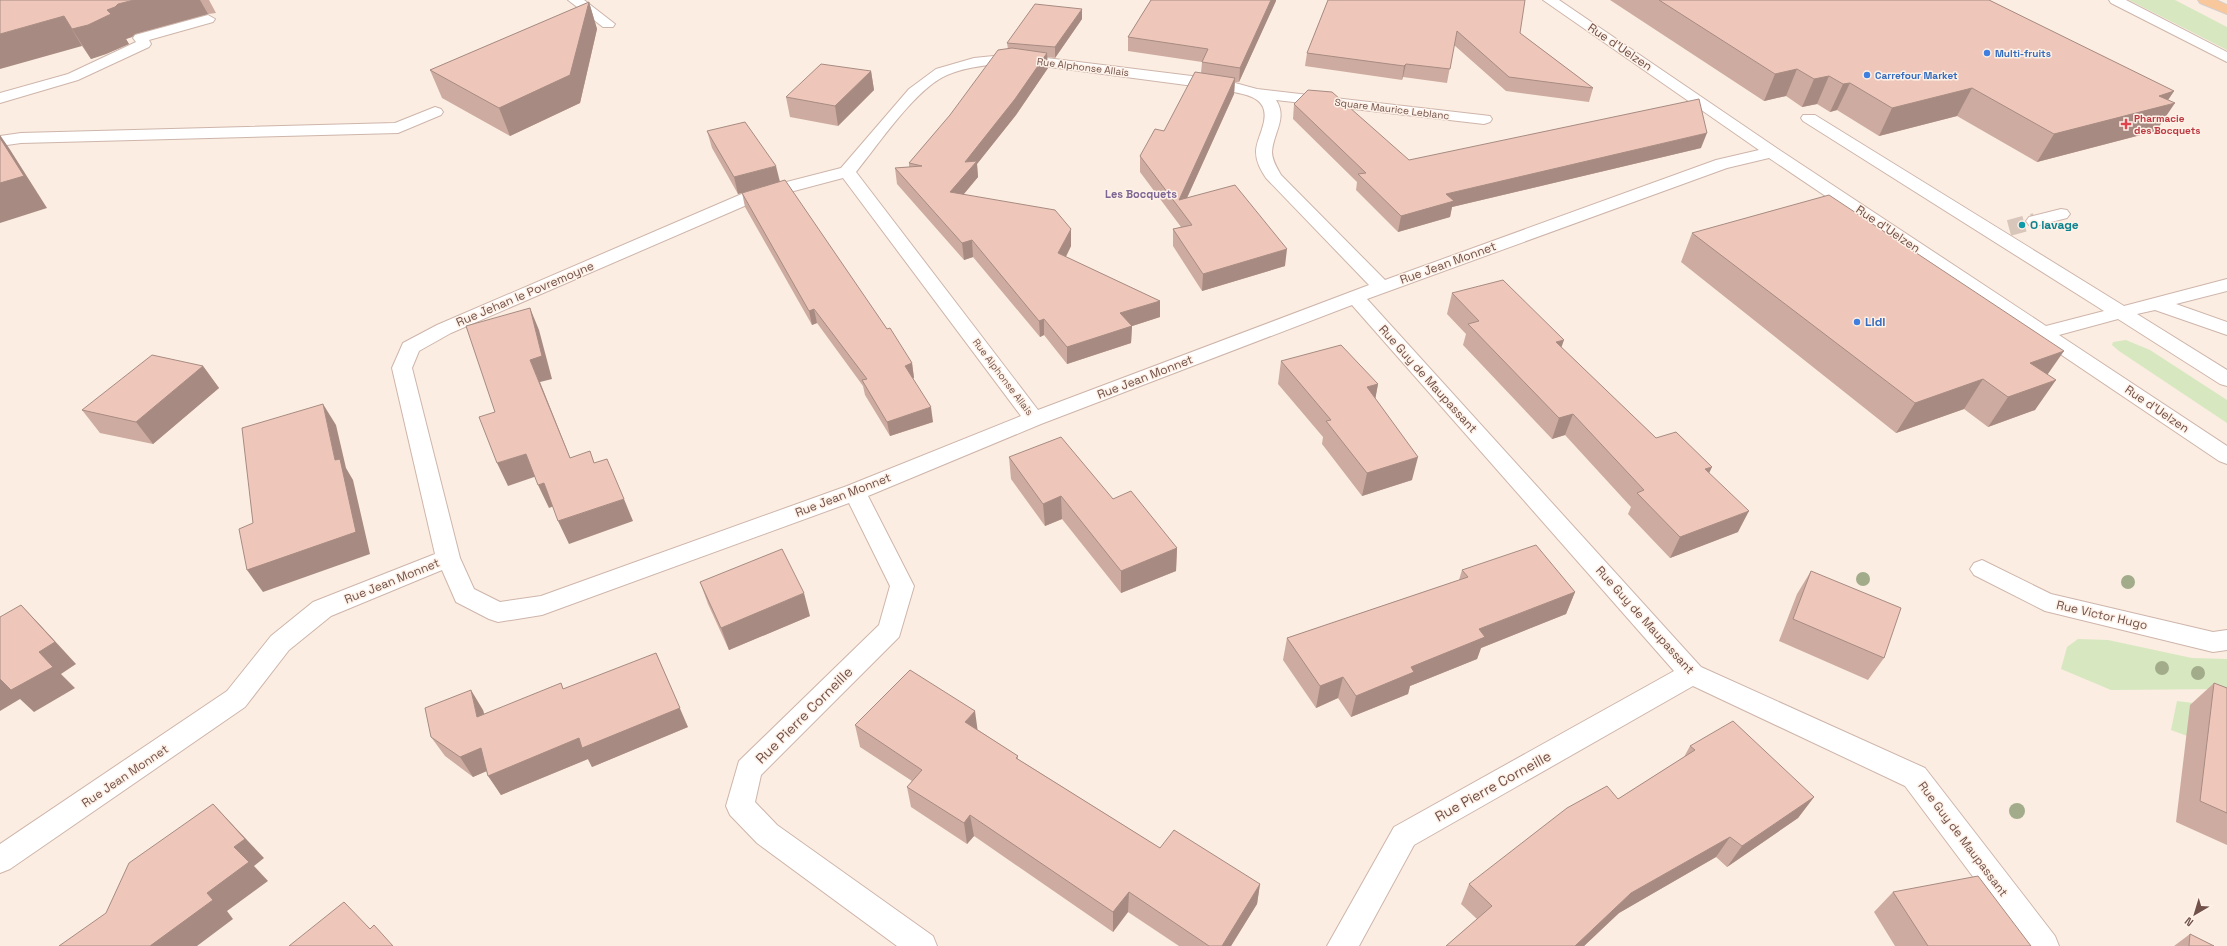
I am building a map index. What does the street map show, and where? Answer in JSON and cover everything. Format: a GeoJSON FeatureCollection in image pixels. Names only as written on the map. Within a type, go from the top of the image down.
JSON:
{"type":"FeatureCollection","features":[{"type":"Feature","properties":{"kind":"main road"},"geometry":{"type":"LineString","coordinates":[[2205,0],[2227,10]]}},
{"type":"Feature","properties":{"kind":"street"},"geometry":{"type":"LineString","coordinates":[[575,0],[608,24]]}},
{"type":"Feature","properties":{"kind":"street","name":"Rue d'Uelzen"},"geometry":{"type":"LineString","coordinates":[[1550,0],[1772,152],[2227,456]]}},
{"type":"Feature","properties":{"kind":"street"},"geometry":{"type":"LineString","coordinates":[[2116,0],[2227,58]]}},
{"type":"Feature","properties":{"kind":"street"},"geometry":{"type":"LineString","coordinates":[[0,98],[73,78],[144,44],[140,38],[208,19]]}},
{"type":"Feature","properties":{"kind":"street","name":"Rue Alphonse Allais"},"geometry":{"type":"LineString","coordinates":[[1034,419],[847,172],[914,92],[941,72],[974,62],[1013,58],[1224,85],[1253,93],[1270,102],[1274,112],[1264,150],[1265,162],[1274,178],[1381,287]]}},
{"type":"Feature","properties":{"kind":"street","name":"Square Maurice Leblanc"},"geometry":{"type":"LineString","coordinates":[[1253,93],[1484,119]]}},
{"type":"Feature","properties":{"kind":"street"},"geometry":{"type":"LineString","coordinates":[[0,141],[21,138],[398,128],[435,112]]}},
{"type":"Feature","properties":{"kind":"street"},"geometry":{"type":"LineString","coordinates":[[1808,118],[2001,230],[2122,314],[2227,379]]}},
{"type":"Feature","properties":{"kind":"street","name":"Rue Jean Monnet"},"geometry":{"type":"LineString","coordinates":[[0,860],[236,699],[280,643],[322,609],[448,558],[466,595],[498,612],[542,605],[855,492],[1034,419],[1381,287],[1722,164],[1772,152]]}},
{"type":"Feature","properties":{"kind":"street","name":"Rue Jehan le Povremoyne"},"geometry":{"type":"LineString","coordinates":[[448,558],[402,368],[410,347],[451,326],[750,197],[847,172]]}},
{"type":"Feature","properties":{"kind":"street"},"geometry":{"type":"LineString","coordinates":[[2035,221],[2060,214]]}},
{"type":"Feature","properties":{"kind":"street"},"geometry":{"type":"LineString","coordinates":[[2043,333],[2122,314],[2227,285]]}},
{"type":"Feature","properties":{"kind":"street","name":"Rue Guy de Maupassant"},"geometry":{"type":"LineString","coordinates":[[1355,297],[1692,674],[1915,777],[2044,946]]}},
{"type":"Feature","properties":{"kind":"street"},"geometry":{"type":"LineString","coordinates":[[2158,304],[2227,329]]}},
{"type":"Feature","properties":{"kind":"street","name":"Rue Pierre Corneille"},"geometry":{"type":"LineString","coordinates":[[855,492],[902,586],[890,630],[749,770],[740,806],[767,834],[922,946]]}},
{"type":"Feature","properties":{"kind":"street","name":"Rue Victor Hugo"},"geometry":{"type":"LineString","coordinates":[[1982,570],[2045,602],[2213,642],[2227,640]]}},
{"type":"Feature","properties":{"kind":"street","name":"Rue Pierre Corneille"},"geometry":{"type":"LineString","coordinates":[[1342,946],[1404,836],[1692,674]]}},
{"type":"Feature","properties":{"kind":"green space"},"geometry":{"type":"Polygon","coordinates":[[[2129,0],[2175,0],[2227,27],[2227,50],[2129,0]]]}},
{"type":"Feature","properties":{"kind":"green space"},"geometry":{"type":"Polygon","coordinates":[[[2126,340],[2150,350],[2227,400],[2227,423],[2112,345],[2113,342],[2126,340]]]}},
{"type":"Feature","properties":{"kind":"green space"},"geometry":{"type":"Polygon","coordinates":[[[2078,639],[2108,640],[2192,658],[2227,659],[2227,689],[2111,690],[2061,669],[2067,647],[2078,639]]]}},
{"type":"Feature","properties":{"kind":"green space"},"geometry":{"type":"Polygon","coordinates":[[[2177,701],[2227,707],[2187,736],[2171,730],[2177,701]]]}},
{"type":"Feature","properties":{"kind":"building"},"geometry":{"type":"Polygon","coordinates":[[[0,0],[134,0],[118,4],[107,10],[111,14],[88,25],[72,29],[64,16],[0,34],[0,0]]]}},
{"type":"Feature","properties":{"kind":"building"},"geometry":{"type":"Polygon","coordinates":[[[1151,0],[1271,0],[1240,68],[1202,62],[1208,49],[1128,37],[1151,0]]]}},
{"type":"Feature","properties":{"kind":"building"},"geometry":{"type":"Polygon","coordinates":[[[1328,0],[1525,0],[1520,33],[1593,88],[1509,77],[1457,31],[1450,69],[1406,64],[1404,66],[1307,53],[1328,0]]]}},
{"type":"Feature","properties":{"kind":"building"},"geometry":{"type":"Polygon","coordinates":[[[1659,0],[1989,0],[2174,91],[2159,96],[2175,103],[2054,134],[1972,88],[1892,108],[1850,83],[1843,84],[1829,76],[1814,79],[1797,69],[1775,74],[1659,0]]]}},
{"type":"Feature","properties":{"kind":"building"},"geometry":{"type":"Polygon","coordinates":[[[589,2],[570,75],[499,108],[430,70],[589,2]]]}},
{"type":"Feature","properties":{"kind":"building"},"geometry":{"type":"Polygon","coordinates":[[[1035,4],[1082,9],[1055,47],[1007,43],[1035,4]]]}},
{"type":"Feature","properties":{"kind":"building"},"geometry":{"type":"Polygon","coordinates":[[[1012,48],[1047,53],[1015,99],[965,162],[977,161],[950,192],[1055,210],[1071,229],[1058,253],[1160,301],[1120,313],[1132,326],[1067,347],[1044,319],[1039,321],[972,240],[962,243],[895,168],[922,166],[909,163],[950,115],[998,50],[1012,48]]]}},
{"type":"Feature","properties":{"kind":"building"},"geometry":{"type":"Polygon","coordinates":[[[821,64],[871,71],[835,106],[786,97],[821,64]]]}},
{"type":"Feature","properties":{"kind":"building"},"geometry":{"type":"Polygon","coordinates":[[[1195,72],[1235,78],[1179,200],[1235,185],[1287,249],[1203,274],[1173,229],[1192,225],[1140,156],[1155,129],[1164,131],[1195,72]]]}},
{"type":"Feature","properties":{"kind":"building"},"geometry":{"type":"Polygon","coordinates":[[[1308,90],[1332,92],[1409,160],[1699,99],[1707,133],[1446,194],[1454,201],[1401,216],[1358,174],[1366,173],[1294,104],[1308,90]]]}},
{"type":"Feature","properties":{"kind":"building"},"geometry":{"type":"Polygon","coordinates":[[[745,122],[776,166],[734,177],[707,131],[745,122]]]}},
{"type":"Feature","properties":{"kind":"building"},"geometry":{"type":"Polygon","coordinates":[[[0,138],[24,176],[0,183],[0,138]]]}},
{"type":"Feature","properties":{"kind":"building"},"geometry":{"type":"Polygon","coordinates":[[[785,180],[887,329],[890,328],[912,363],[905,366],[931,407],[887,422],[862,380],[867,379],[814,309],[809,311],[742,193],[785,180]]]}},
{"type":"Feature","properties":{"kind":"building","name":"Lidl"},"geometry":{"type":"Polygon","coordinates":[[[1829,195],[2064,351],[2030,363],[2056,380],[2008,397],[1983,379],[1915,403],[1692,233],[1829,195]]]}},
{"type":"Feature","properties":{"kind":"building"},"geometry":{"type":"Polygon","coordinates":[[[1503,280],[1564,340],[1556,342],[1656,438],[1676,432],[1712,467],[1705,469],[1749,511],[1680,537],[1637,493],[1644,490],[1573,414],[1559,418],[1468,324],[1479,321],[1452,293],[1503,280]]]}},
{"type":"Feature","properties":{"kind":"building"},"geometry":{"type":"Polygon","coordinates":[[[530,308],[542,356],[530,360],[570,458],[590,451],[594,463],[607,459],[624,499],[558,521],[544,483],[538,485],[526,454],[497,463],[479,417],[495,412],[466,326],[530,308]]]}},
{"type":"Feature","properties":{"kind":"building"},"geometry":{"type":"Polygon","coordinates":[[[1341,345],[1378,384],[1367,387],[1418,457],[1367,473],[1326,421],[1331,420],[1281,361],[1341,345]]]}},
{"type":"Feature","properties":{"kind":"building"},"geometry":{"type":"Polygon","coordinates":[[[152,355],[203,366],[136,422],[82,410],[152,355]]]}},
{"type":"Feature","properties":{"kind":"building"},"geometry":{"type":"Polygon","coordinates":[[[323,404],[335,460],[340,459],[356,532],[247,570],[239,529],[253,523],[242,428],[323,404]]]}},
{"type":"Feature","properties":{"kind":"building"},"geometry":{"type":"Polygon","coordinates":[[[1061,437],[1113,499],[1131,491],[1177,548],[1121,571],[1061,496],[1043,504],[1009,457],[1061,437]]]}},
{"type":"Feature","properties":{"kind":"building"},"geometry":{"type":"Polygon","coordinates":[[[1536,545],[1575,592],[1479,629],[1485,637],[1411,667],[1414,672],[1356,696],[1343,677],[1320,686],[1287,638],[1468,577],[1462,570],[1536,545]]]}},
{"type":"Feature","properties":{"kind":"building"},"geometry":{"type":"Polygon","coordinates":[[[782,549],[804,593],[721,628],[700,582],[782,549]]]}},
{"type":"Feature","properties":{"kind":"building"},"geometry":{"type":"Polygon","coordinates":[[[1811,571],[1901,608],[1884,658],[1793,619],[1811,571]]]}},
{"type":"Feature","properties":{"kind":"building"},"geometry":{"type":"Polygon","coordinates":[[[21,605],[55,642],[39,652],[53,667],[11,690],[0,679],[0,617],[21,605]]]}},
{"type":"Feature","properties":{"kind":"building"},"geometry":{"type":"Polygon","coordinates":[[[656,653],[680,708],[582,748],[579,738],[488,776],[481,748],[460,757],[431,737],[425,708],[471,690],[477,717],[561,683],[563,689],[656,653]]]}},
{"type":"Feature","properties":{"kind":"building"},"geometry":{"type":"Polygon","coordinates":[[[910,670],[975,711],[965,722],[1018,756],[1016,758],[1160,848],[1174,830],[1260,884],[1222,946],[1209,946],[1129,892],[1113,912],[970,815],[964,823],[907,787],[922,770],[855,725],[910,670]]]}},
{"type":"Feature","properties":{"kind":"building"},"geometry":{"type":"Polygon","coordinates":[[[2214,683],[2227,688],[2227,813],[2200,801],[2214,683]]]}},
{"type":"Feature","properties":{"kind":"building"},"geometry":{"type":"Polygon","coordinates":[[[1733,721],[1814,797],[1742,846],[1730,837],[1631,893],[1575,946],[1446,946],[1492,906],[1469,884],[1567,808],[1607,786],[1618,799],[1695,750],[1690,746],[1733,721]]]}},
{"type":"Feature","properties":{"kind":"building"},"geometry":{"type":"Polygon","coordinates":[[[213,804],[245,839],[234,847],[249,862],[207,893],[213,900],[150,946],[59,946],[106,913],[129,863],[213,804]]]}},
{"type":"Feature","properties":{"kind":"building"},"geometry":{"type":"Polygon","coordinates":[[[1978,876],[2031,946],[1928,946],[1893,892],[1978,876]]]}},
{"type":"Feature","properties":{"kind":"building"},"geometry":{"type":"Polygon","coordinates":[[[344,902],[370,929],[374,925],[393,946],[289,946],[344,902]]]}},
{"type":"Feature","properties":{"kind":"building"},"geometry":{"type":"Polygon","coordinates":[[[2190,934],[2214,946],[2189,946],[2190,934]]]}},
{"type":"Feature","properties":{"kind":"tunnel"},"geometry":{"type":"LineString","coordinates":[[2009,228],[2035,221]]}},
{"type":"Feature","properties":{"kind":"place","name":"Multi-fruits"},"geometry":{"type":"Point","coordinates":[1987,53]}},
{"type":"Feature","properties":{"kind":"place","name":"Carrefour Market"},"geometry":{"type":"Point","coordinates":[1867,75]}},
{"type":"Feature","properties":{"kind":"place","name":"Pharmacie des Bocquets"},"geometry":{"type":"Point","coordinates":[2126,124]}},
{"type":"Feature","properties":{"kind":"place","name":"O lavage"},"geometry":{"type":"Point","coordinates":[2022,225]}},
{"type":"Feature","properties":{"kind":"place","name":"Lidl"},"geometry":{"type":"Point","coordinates":[1857,322]}},
{"type":"Feature","properties":{"kind":"district","name":"Les Bocquets"},"geometry":{"type":"Point","coordinates":[1141,194]}}]}
